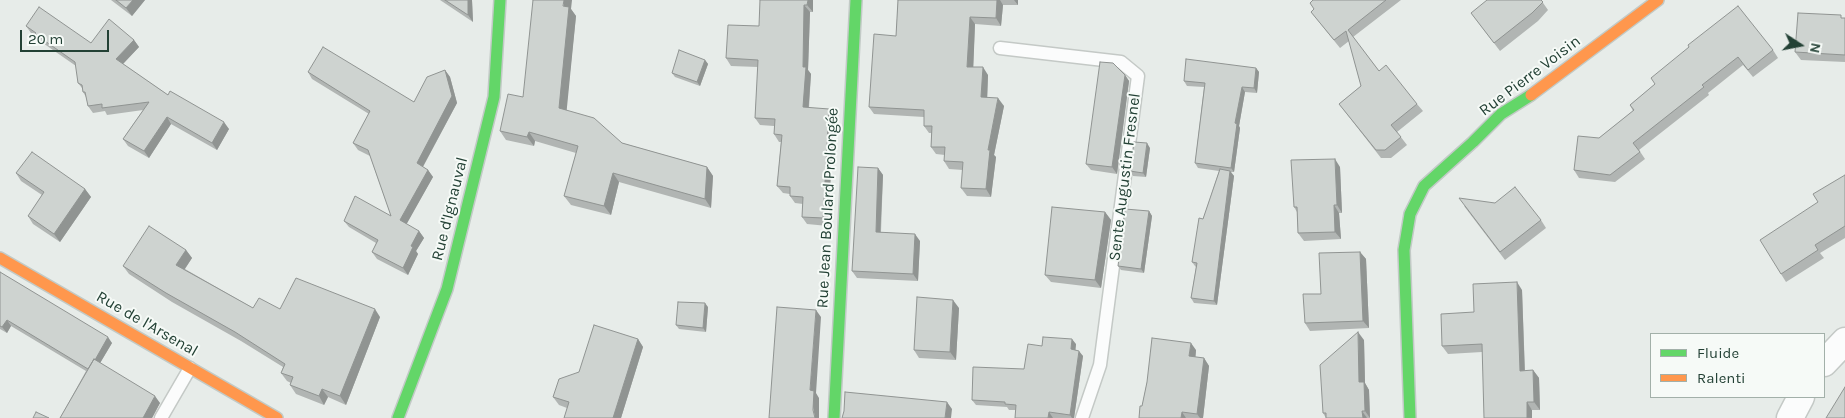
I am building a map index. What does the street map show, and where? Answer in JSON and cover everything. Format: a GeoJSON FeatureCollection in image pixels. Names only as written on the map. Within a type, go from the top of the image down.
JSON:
{"type":"FeatureCollection","features":[{"type":"Feature","properties":{"kind":"street","name":"Rue d'Ignauval"},"geometry":{"type":"LineString","coordinates":[[398,418],[447,289],[494,97],[500,0]]}},
{"type":"Feature","properties":{"kind":"street","name":"Rue Jean Boulard Prolongée"},"geometry":{"type":"LineString","coordinates":[[834,418],[856,0]]}},
{"type":"Feature","properties":{"kind":"street","name":"Rue Pierre Voisin"},"geometry":{"type":"LineString","coordinates":[[1410,418],[1404,250],[1410,214],[1424,186],[1501,114],[1534,93],[1658,0]]}},
{"type":"Feature","properties":{"kind":"street","name":"Rue de l'Arsenal"},"geometry":{"type":"LineString","coordinates":[[0,258],[277,418]]}},
{"type":"Feature","properties":{"kind":"street"},"geometry":{"type":"LineString","coordinates":[[1825,363],[1845,341]]}},
{"type":"Feature","properties":{"kind":"street"},"geometry":{"type":"LineString","coordinates":[[1790,418],[1800,398]]}},
{"type":"Feature","properties":{"kind":"lane","name":"Sente Augustin Fresnel"},"geometry":{"type":"LineString","coordinates":[[1000,48],[1121,62],[1138,76],[1100,365],[1082,418]]}},
{"type":"Feature","properties":{"kind":"lane"},"geometry":{"type":"LineString","coordinates":[[161,418],[190,368]]}},
{"type":"Feature","properties":{"kind":"building"},"geometry":{"type":"Polygon","coordinates":[[[116,0],[133,0],[126,8],[116,0]]]}},
{"type":"Feature","properties":{"kind":"building"},"geometry":{"type":"Polygon","coordinates":[[[445,0],[468,0],[468,15],[445,0]]]}},
{"type":"Feature","properties":{"kind":"building"},"geometry":{"type":"Polygon","coordinates":[[[533,0],[564,0],[563,6],[569,7],[559,108],[594,118],[622,143],[707,167],[705,199],[613,173],[604,206],[564,196],[578,146],[529,132],[527,137],[500,131],[508,94],[523,97],[533,0]]]}},
{"type":"Feature","properties":{"kind":"building"},"geometry":{"type":"Polygon","coordinates":[[[760,0],[808,0],[807,5],[804,5],[803,67],[806,67],[803,107],[829,109],[823,218],[802,217],[803,197],[790,196],[790,187],[777,186],[782,135],[774,134],[775,119],[755,118],[758,60],[726,58],[728,25],[759,26],[760,0]]]}},
{"type":"Feature","properties":{"kind":"building"},"geometry":{"type":"Polygon","coordinates":[[[898,0],[997,0],[996,18],[970,17],[967,67],[983,67],[981,97],[998,98],[988,150],[990,150],[986,189],[961,188],[963,162],[944,161],[945,147],[931,147],[932,126],[924,126],[924,110],[869,107],[874,34],[896,36],[898,0]]]}},
{"type":"Feature","properties":{"kind":"building"},"geometry":{"type":"Polygon","coordinates":[[[1313,0],[1386,0],[1348,30],[1379,71],[1386,65],[1417,104],[1391,125],[1401,137],[1385,150],[1376,150],[1339,104],[1361,86],[1346,31],[1334,40],[1311,12],[1314,9],[1310,3],[1313,0]]]}},
{"type":"Feature","properties":{"kind":"building"},"geometry":{"type":"Polygon","coordinates":[[[1487,0],[1541,0],[1543,2],[1494,43],[1471,13],[1487,0]]]}},
{"type":"Feature","properties":{"kind":"building"},"geometry":{"type":"Polygon","coordinates":[[[1738,6],[1773,50],[1748,70],[1738,57],[1702,85],[1704,87],[1633,143],[1640,152],[1610,175],[1574,170],[1578,136],[1599,138],[1634,110],[1630,105],[1655,84],[1651,78],[1689,47],[1688,45],[1738,6]]]}},
{"type":"Feature","properties":{"kind":"building"},"geometry":{"type":"Polygon","coordinates":[[[39,7],[91,43],[109,19],[134,40],[116,59],[168,95],[170,91],[224,122],[212,143],[167,117],[144,151],[123,139],[149,102],[102,108],[102,104],[88,106],[82,85],[78,83],[75,62],[26,26],[39,7]]]}},
{"type":"Feature","properties":{"kind":"building"},"geometry":{"type":"Polygon","coordinates":[[[1798,13],[1841,15],[1841,18],[1845,18],[1845,55],[1795,52],[1798,13]]]}},
{"type":"Feature","properties":{"kind":"building"},"geometry":{"type":"Polygon","coordinates":[[[323,47],[414,102],[427,77],[445,70],[452,96],[417,163],[428,170],[400,220],[419,231],[403,268],[372,252],[378,240],[344,221],[355,196],[391,216],[368,150],[353,143],[370,111],[308,72],[323,47]]]}},
{"type":"Feature","properties":{"kind":"building"},"geometry":{"type":"Polygon","coordinates":[[[679,50],[705,60],[697,82],[672,73],[679,50]]]}},
{"type":"Feature","properties":{"kind":"building"},"geometry":{"type":"Polygon","coordinates":[[[1186,59],[1256,68],[1254,88],[1242,87],[1235,123],[1237,124],[1231,168],[1195,163],[1205,83],[1184,81],[1186,59]]]}},
{"type":"Feature","properties":{"kind":"building"},"geometry":{"type":"Polygon","coordinates":[[[1100,62],[1113,63],[1125,75],[1112,167],[1086,164],[1100,62]]]}},
{"type":"Feature","properties":{"kind":"building"},"geometry":{"type":"Polygon","coordinates":[[[1134,142],[1147,143],[1143,173],[1130,171],[1134,142]]]}},
{"type":"Feature","properties":{"kind":"building"},"geometry":{"type":"Polygon","coordinates":[[[32,152],[85,189],[54,234],[28,216],[44,192],[16,173],[32,152]]]}},
{"type":"Feature","properties":{"kind":"building"},"geometry":{"type":"Polygon","coordinates":[[[1335,159],[1337,205],[1334,205],[1335,232],[1298,233],[1291,160],[1335,159]]]}},
{"type":"Feature","properties":{"kind":"building"},"geometry":{"type":"Polygon","coordinates":[[[858,167],[878,168],[876,232],[915,234],[913,274],[852,271],[858,167]]]}},
{"type":"Feature","properties":{"kind":"building"},"geometry":{"type":"Polygon","coordinates":[[[1220,169],[1230,171],[1214,301],[1191,298],[1197,263],[1192,262],[1199,218],[1203,219],[1220,169]]]}},
{"type":"Feature","properties":{"kind":"building"},"geometry":{"type":"Polygon","coordinates":[[[1845,175],[1845,226],[1815,245],[1818,250],[1781,274],[1760,240],[1818,202],[1813,194],[1845,175]]]}},
{"type":"Feature","properties":{"kind":"building"},"geometry":{"type":"Polygon","coordinates":[[[1515,187],[1541,220],[1500,252],[1459,198],[1495,203],[1515,187]]]}},
{"type":"Feature","properties":{"kind":"building"},"geometry":{"type":"Polygon","coordinates":[[[1052,207],[1105,212],[1095,280],[1045,275],[1052,207]]]}},
{"type":"Feature","properties":{"kind":"building"},"geometry":{"type":"Polygon","coordinates":[[[1125,209],[1149,211],[1141,269],[1118,266],[1125,209]]]}},
{"type":"Feature","properties":{"kind":"building"},"geometry":{"type":"Polygon","coordinates":[[[149,226],[186,250],[176,265],[253,308],[259,298],[280,309],[296,278],[375,309],[340,396],[322,389],[319,396],[290,385],[293,377],[281,373],[285,364],[123,266],[149,226]]]}},
{"type":"Feature","properties":{"kind":"building"},"geometry":{"type":"Polygon","coordinates":[[[1360,252],[1363,321],[1305,323],[1303,294],[1321,294],[1319,253],[1360,252]]]}},
{"type":"Feature","properties":{"kind":"building"},"geometry":{"type":"Polygon","coordinates":[[[0,272],[108,337],[88,369],[7,320],[2,327],[0,326],[0,272]]]}},
{"type":"Feature","properties":{"kind":"building"},"geometry":{"type":"Polygon","coordinates":[[[1517,282],[1520,371],[1533,370],[1534,402],[1527,402],[1527,418],[1484,418],[1482,344],[1442,346],[1441,314],[1474,312],[1473,284],[1517,282]]]}},
{"type":"Feature","properties":{"kind":"building"},"geometry":{"type":"Polygon","coordinates":[[[917,297],[953,300],[950,352],[914,350],[917,297]]]}},
{"type":"Feature","properties":{"kind":"building"},"geometry":{"type":"Polygon","coordinates":[[[678,302],[705,303],[703,328],[676,325],[678,302]]]}},
{"type":"Feature","properties":{"kind":"building"},"geometry":{"type":"Polygon","coordinates":[[[777,307],[816,310],[810,390],[814,391],[813,410],[815,418],[769,418],[777,307]]]}},
{"type":"Feature","properties":{"kind":"building"},"geometry":{"type":"Polygon","coordinates":[[[594,325],[638,339],[613,418],[564,418],[569,402],[553,397],[559,379],[579,372],[594,325]]]}},
{"type":"Feature","properties":{"kind":"building"},"geometry":{"type":"Polygon","coordinates":[[[1358,332],[1359,382],[1364,382],[1365,411],[1362,411],[1363,418],[1326,418],[1326,413],[1323,413],[1320,365],[1358,332]]]}},
{"type":"Feature","properties":{"kind":"building"},"geometry":{"type":"Polygon","coordinates":[[[1043,337],[1072,339],[1071,349],[1079,351],[1070,415],[1049,412],[1048,418],[1015,418],[1016,405],[1005,404],[1005,402],[972,400],[973,367],[1024,369],[1028,344],[1042,346],[1043,337]]]}},
{"type":"Feature","properties":{"kind":"building"},"geometry":{"type":"Polygon","coordinates":[[[1152,338],[1191,343],[1189,356],[1204,358],[1197,414],[1182,412],[1181,418],[1139,418],[1140,406],[1142,406],[1147,382],[1152,338]]]}},
{"type":"Feature","properties":{"kind":"building"},"geometry":{"type":"Polygon","coordinates":[[[94,359],[155,396],[143,418],[60,418],[94,359]]]}},
{"type":"Feature","properties":{"kind":"building"},"geometry":{"type":"Polygon","coordinates":[[[1845,387],[1845,418],[1826,418],[1845,387]]]}},
{"type":"Feature","properties":{"kind":"building"},"geometry":{"type":"Polygon","coordinates":[[[845,392],[947,402],[945,418],[842,418],[845,392]]]}},
{"type":"Feature","properties":{"kind":"building"},"geometry":{"type":"Polygon","coordinates":[[[36,412],[49,418],[33,418],[36,412]]]}},
{"type":"Feature","properties":{"kind":"traffic: fast"},"geometry":{"type":"LineString","coordinates":[[398,418],[447,289],[494,97],[500,0]]}},
{"type":"Feature","properties":{"kind":"traffic: fast"},"geometry":{"type":"LineString","coordinates":[[834,418],[856,0]]}},
{"type":"Feature","properties":{"kind":"traffic: fast"},"geometry":{"type":"LineString","coordinates":[[1410,418],[1404,250],[1410,214],[1424,186],[1501,114],[1531,95]]}},
{"type":"Feature","properties":{"kind":"traffic: slow"},"geometry":{"type":"LineString","coordinates":[[1531,95],[1658,0]]}},
{"type":"Feature","properties":{"kind":"traffic: slow"},"geometry":{"type":"LineString","coordinates":[[0,258],[277,418]]}}]}
